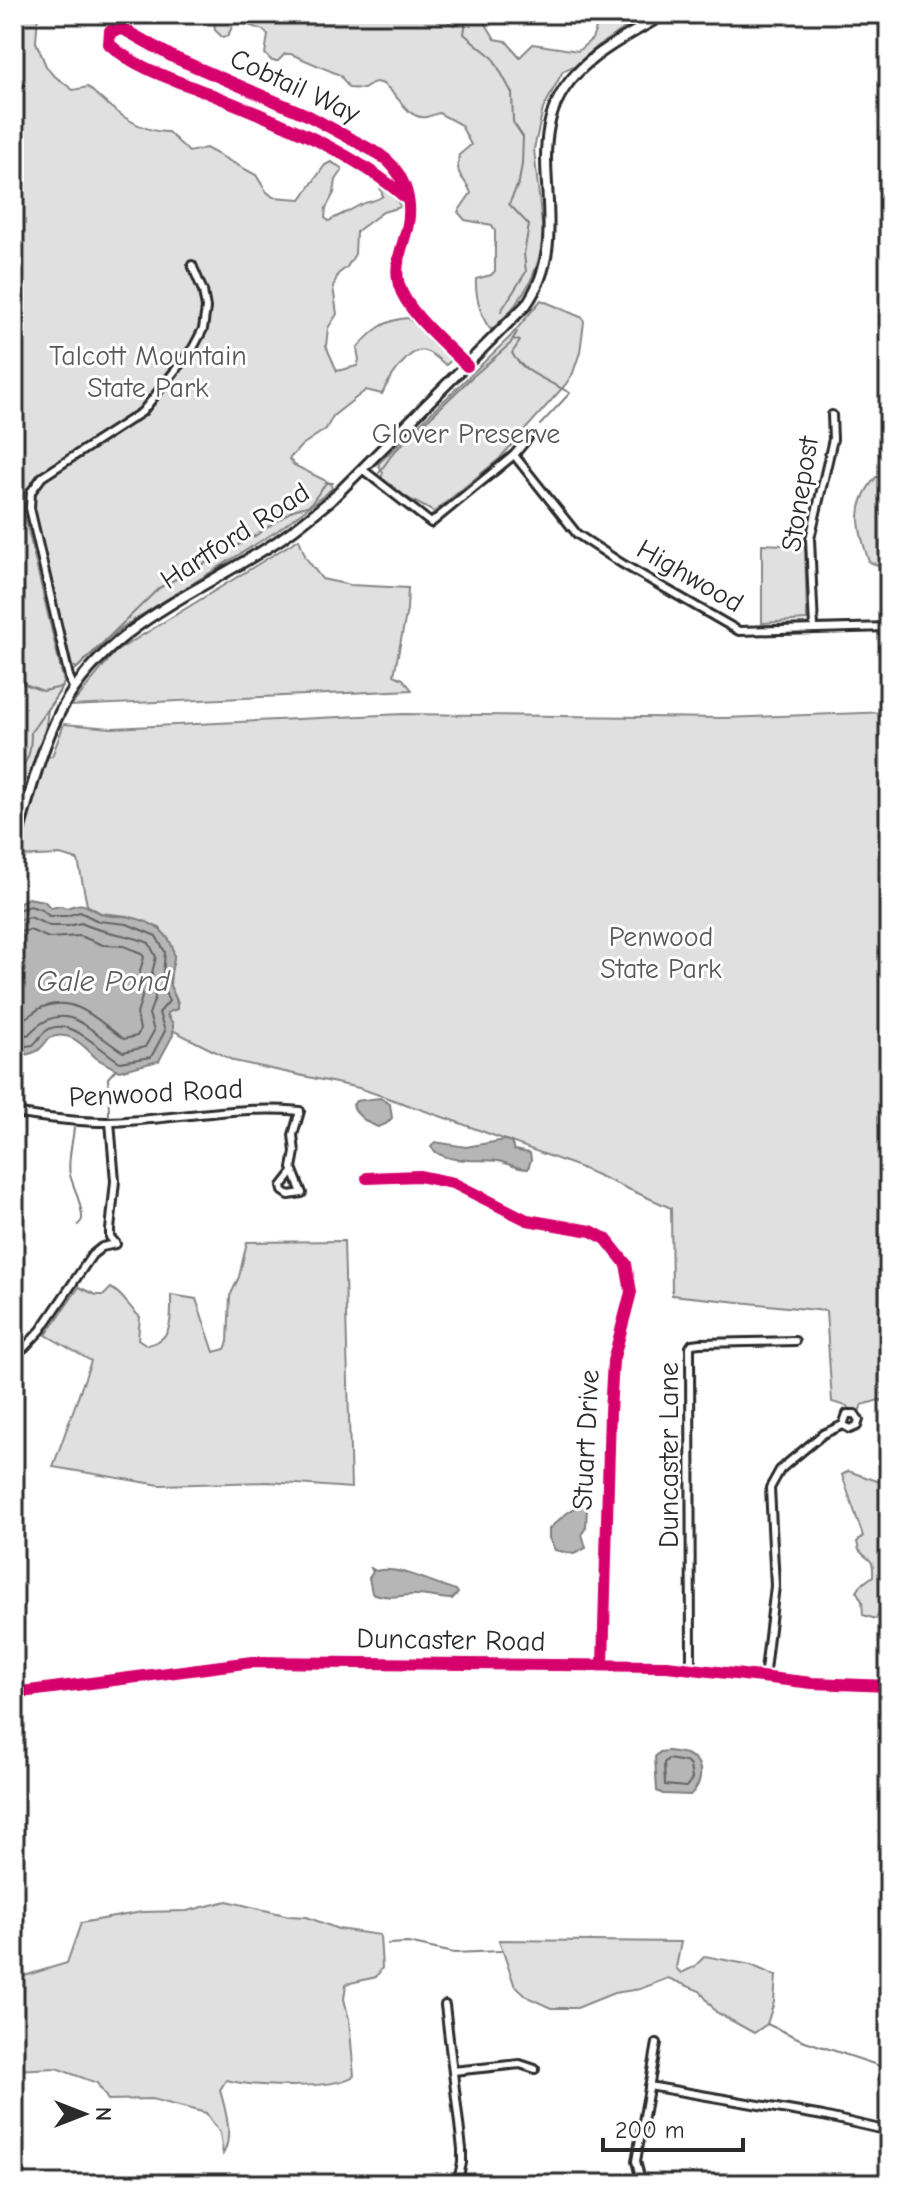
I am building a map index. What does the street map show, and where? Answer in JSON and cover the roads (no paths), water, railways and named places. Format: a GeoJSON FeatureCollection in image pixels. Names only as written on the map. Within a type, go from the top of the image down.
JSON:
{"type":"FeatureCollection","features":[{"type":"Feature","properties":{"kind":"main road","name":"Hartford Road"},"geometry":{"type":"LineString","coordinates":[[14,848],[51,733],[74,689],[100,657],[134,627],[273,545],[331,500],[515,319],[541,279],[550,237],[545,147],[548,125],[561,94],[581,68],[595,57],[664,14]]}},
{"type":"Feature","properties":{"kind":"main road","name":"Duncaster Road"},"geometry":{"type":"LineString","coordinates":[[14,1693],[107,1683],[238,1663],[603,1665],[889,1686]]}},
{"type":"Feature","properties":{"kind":"street","name":"Cobtail Way"},"geometry":{"type":"LineString","coordinates":[[407,199],[383,178],[278,122],[156,72],[109,44],[108,34],[114,29],[123,29],[173,57],[286,105],[392,163],[403,180],[407,199],[408,225],[398,261],[400,287],[411,307],[467,366]]}},
{"type":"Feature","properties":{"kind":"street","name":"Cobtail Way"},"geometry":{"type":"LineString","coordinates":[[226,101],[234,83]]}},
{"type":"Feature","properties":{"kind":"street","name":"Cobtail Way"},"geometry":{"type":"LineString","coordinates":[[332,150],[342,133]]}},
{"type":"Feature","properties":{"kind":"street"},"geometry":{"type":"LineString","coordinates":[[74,689],[30,508],[31,492],[42,477],[142,412],[193,348],[203,329],[206,308],[203,291],[192,265]]}},
{"type":"Feature","properties":{"kind":"street","name":"Stonepost"},"geometry":{"type":"LineString","coordinates":[[814,628],[810,539],[833,439],[832,415]]}},
{"type":"Feature","properties":{"kind":"street"},"geometry":{"type":"LineString","coordinates":[[362,469],[431,523],[514,455],[528,438]]}},
{"type":"Feature","properties":{"kind":"street","name":"Highwood"},"geometry":{"type":"LineString","coordinates":[[514,455],[577,534],[647,579],[739,631],[889,627]]}},
{"type":"Feature","properties":{"kind":"street","name":"Penwood Road"},"geometry":{"type":"LineString","coordinates":[[14,1113],[62,1120],[110,1122],[249,1111],[300,1111],[293,1135],[293,1172]]}},
{"type":"Feature","properties":{"kind":"street"},"geometry":{"type":"LineString","coordinates":[[14,1349],[24,1348],[40,1331],[92,1255],[102,1247],[116,1244],[110,1237],[115,1181],[110,1122]]}},
{"type":"Feature","properties":{"kind":"street","name":"Stuart Drive"},"geometry":{"type":"LineString","coordinates":[[367,1178],[419,1176],[453,1183],[527,1220],[591,1231],[606,1239],[626,1264],[631,1292],[613,1361],[610,1412],[603,1665]]}},
{"type":"Feature","properties":{"kind":"street","name":"Duncaster Lane"},"geometry":{"type":"LineString","coordinates":[[691,1670],[691,1345],[795,1341]]}},
{"type":"Feature","properties":{"kind":"street"},"geometry":{"type":"LineString","coordinates":[[764,1679],[775,1586],[770,1488],[780,1470],[789,1462],[823,1434],[843,1425]]}},
{"type":"Feature","properties":{"kind":"street"},"geometry":{"type":"LineString","coordinates":[[445,2005],[462,2149],[458,2181],[474,2184]]}},
{"type":"Feature","properties":{"kind":"street"},"geometry":{"type":"LineString","coordinates":[[642,2184],[636,2161],[657,2043]]}},
{"type":"Feature","properties":{"kind":"street"},"geometry":{"type":"LineString","coordinates":[[453,2071],[520,2064],[535,2069]]}},
{"type":"Feature","properties":{"kind":"street"},"geometry":{"type":"LineString","coordinates":[[649,2086],[845,2120],[889,2131]]}},
{"type":"Feature","properties":{"kind":"water","name":"Gale Pond"},"geometry":{"type":"Polygon","coordinates":[[[28,898],[44,901],[51,908],[83,905],[105,915],[138,919],[159,929],[169,940],[174,955],[169,982],[177,1009],[167,1013],[173,1023],[173,1035],[159,1061],[119,1071],[63,1035],[49,1038],[39,1050],[28,1054],[23,1055],[14,1048],[14,905],[28,898]]]}},
{"type":"Feature","properties":{"kind":"water"},"geometry":{"type":"Polygon","coordinates":[[[380,1098],[390,1104],[392,1118],[378,1127],[360,1116],[353,1105],[356,1101],[380,1098]]]}},
{"type":"Feature","properties":{"kind":"water"},"geometry":{"type":"Polygon","coordinates":[[[505,1140],[511,1142],[514,1150],[530,1153],[528,1169],[498,1161],[443,1156],[431,1147],[435,1142],[466,1147],[505,1140]]]}},
{"type":"Feature","properties":{"kind":"water"},"geometry":{"type":"Polygon","coordinates":[[[579,1505],[587,1508],[586,1527],[582,1534],[586,1548],[574,1554],[555,1550],[549,1538],[549,1529],[579,1505]]]}},
{"type":"Feature","properties":{"kind":"water"},"geometry":{"type":"Polygon","coordinates":[[[371,1568],[406,1573],[458,1593],[452,1599],[378,1595],[372,1593],[371,1568]]]}},
{"type":"Feature","properties":{"kind":"water"},"geometry":{"type":"Polygon","coordinates":[[[660,1752],[686,1754],[698,1763],[699,1780],[690,1795],[657,1791],[655,1757],[660,1752]]]}},
{"type":"Feature","properties":{"kind":"waterway"},"geometry":{"type":"LineString","coordinates":[[467,14],[464,34],[493,58],[512,93],[513,122],[523,137],[519,182],[509,204],[529,225],[524,254],[526,272],[501,311]]}},
{"type":"Feature","properties":{"kind":"waterway"},"geometry":{"type":"LineString","coordinates":[[881,14],[889,24]]}},
{"type":"Feature","properties":{"kind":"waterway"},"geometry":{"type":"LineString","coordinates":[[379,473],[393,453],[510,344],[517,332]]}},
{"type":"Feature","properties":{"kind":"waterway"},"geometry":{"type":"LineString","coordinates":[[513,339],[520,341],[512,353],[522,366],[570,393],[540,425]]}},
{"type":"Feature","properties":{"kind":"waterway"},"geometry":{"type":"LineString","coordinates":[[887,477],[889,469]]}},
{"type":"Feature","properties":{"kind":"waterway"},"geometry":{"type":"LineString","coordinates":[[75,670],[159,588],[255,536],[293,510],[310,505],[326,483],[333,483]]}},
{"type":"Feature","properties":{"kind":"waterway"},"geometry":{"type":"LineString","coordinates":[[14,680],[43,691],[62,687]]}},
{"type":"Feature","properties":{"kind":"waterway"},"geometry":{"type":"LineString","coordinates":[[14,774],[28,755],[31,732],[63,687]]}},
{"type":"Feature","properties":{"kind":"waterway"},"geometry":{"type":"LineString","coordinates":[[109,1115],[108,1078],[116,1069]]}},
{"type":"Feature","properties":{"kind":"waterway"},"geometry":{"type":"LineString","coordinates":[[74,1127],[69,1170],[81,1209],[82,1220],[78,1225]]}},
{"type":"Feature","properties":{"kind":"waterway"},"geometry":{"type":"LineString","coordinates":[[388,1944],[408,1943],[454,1953],[501,1951]]}},
{"type":"Feature","properties":{"kind":"waterway"},"geometry":{"type":"LineString","coordinates":[[767,2024],[802,2040],[889,2069]]}},
{"type":"Feature","properties":{"kind":"park label","name":"Talcott Mountain State Park"},"geometry":{"type":"Point","coordinates":[148,372]}},
{"type":"Feature","properties":{"kind":"park label","name":"Glover Preserve"},"geometry":{"type":"Point","coordinates":[466,434]}},
{"type":"Feature","properties":{"kind":"park label","name":"Penwood State Park"},"geometry":{"type":"Point","coordinates":[661,953]}}]}
